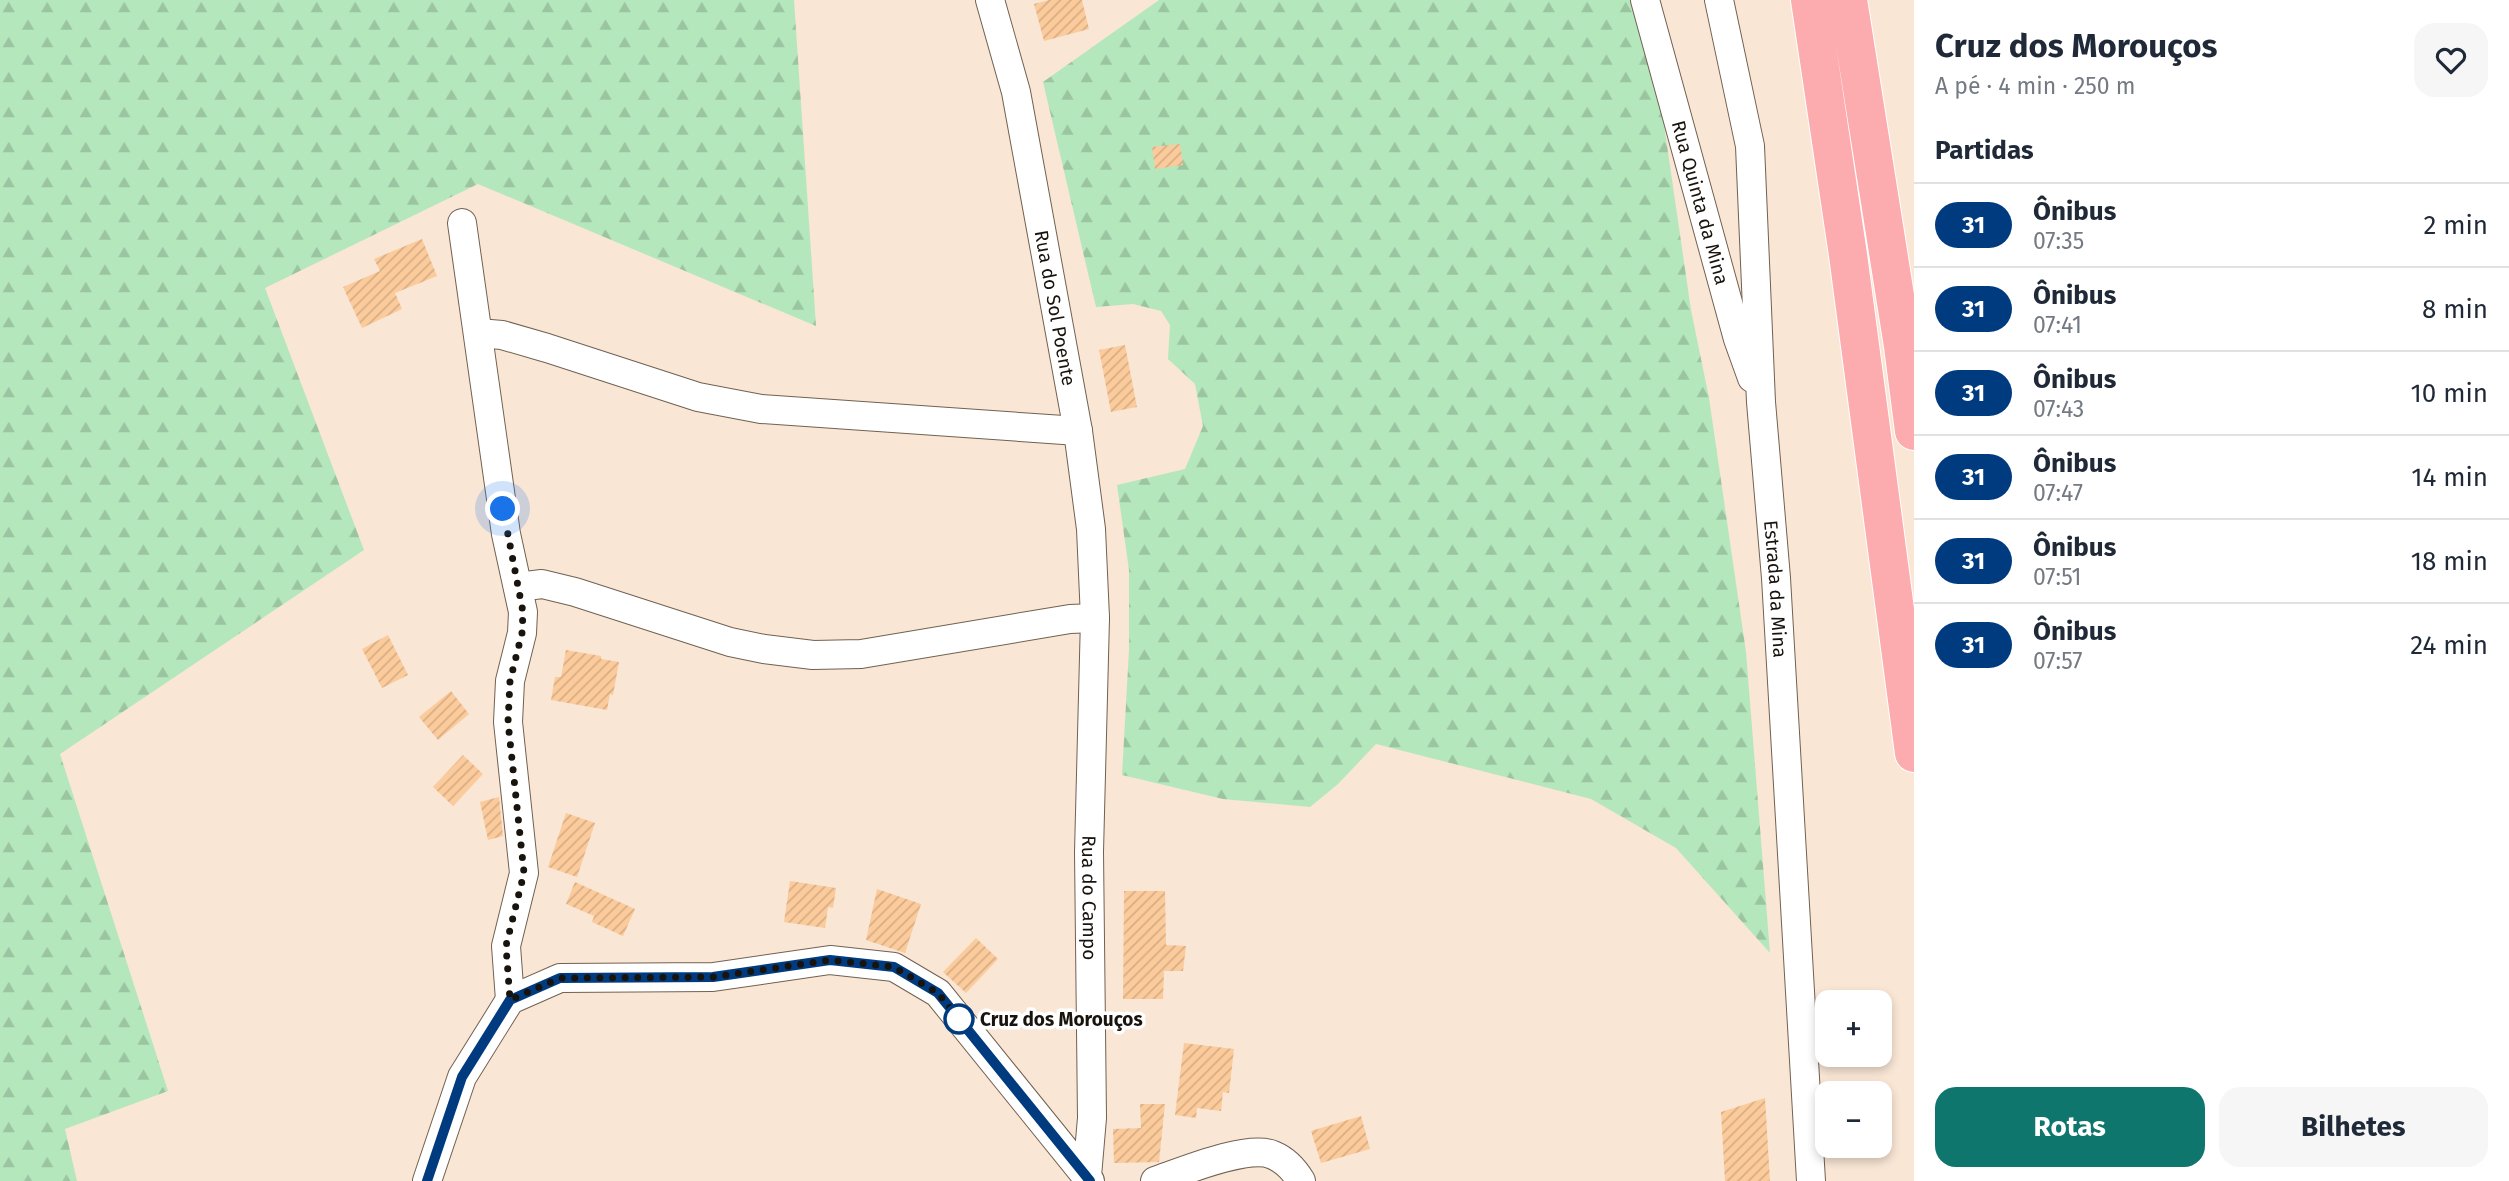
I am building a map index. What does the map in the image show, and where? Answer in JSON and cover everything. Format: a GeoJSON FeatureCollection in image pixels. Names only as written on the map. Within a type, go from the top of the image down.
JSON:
{"type":"FeatureCollection","features":[{"type":"Feature","properties":{"kind":"highway"},"geometry":{"type":"LineString","coordinates":[[1810,0],[1850,269],[1914,752]]}},
{"type":"Feature","properties":{"kind":"highway"},"geometry":{"type":"LineString","coordinates":[[1849,0],[1914,431]]}},
{"type":"Feature","properties":{"kind":"street","name":"Rua do Sol Poente"},"geometry":{"type":"LineString","coordinates":[[990,0],[1016,92],[1078,431],[1091,529],[1095,618]]}},
{"type":"Feature","properties":{"kind":"street","name":"Rua Quinta da Mina"},"geometry":{"type":"LineString","coordinates":[[1644,0],[1738,338],[1761,402]]}},
{"type":"Feature","properties":{"kind":"street","name":"Estrada da Mina"},"geometry":{"type":"LineString","coordinates":[[1719,0],[1750,146],[1761,402],[1776,578],[1811,1181]]}},
{"type":"Feature","properties":{"kind":"street"},"geometry":{"type":"LineString","coordinates":[[462,223],[506,534],[523,612],[522,633],[510,681],[508,722],[524,873],[506,946],[510,1000]]}},
{"type":"Feature","properties":{"kind":"street"},"geometry":{"type":"LineString","coordinates":[[478,333],[502,335],[547,348],[698,397],[761,409],[1078,431]]}},
{"type":"Feature","properties":{"kind":"street"},"geometry":{"type":"LineString","coordinates":[[518,587],[542,584],[730,642],[813,655],[861,654],[1070,619],[1095,618]]}},
{"type":"Feature","properties":{"kind":"street","name":"Rua do Campo"},"geometry":{"type":"LineString","coordinates":[[1088,1179],[1092,1118],[1089,852],[1095,618]]}},
{"type":"Feature","properties":{"kind":"street"},"geometry":{"type":"LineString","coordinates":[[427,1181],[462,1077],[510,1000],[560,978],[713,977],[830,960],[894,967],[938,993],[1088,1179]]}},
{"type":"Feature","properties":{"kind":"street"},"geometry":{"type":"LineString","coordinates":[[1155,1181],[1213,1160],[1256,1153],[1273,1154],[1293,1169],[1301,1181]]}},
{"type":"Feature","properties":{"kind":"green space"},"geometry":{"type":"Polygon","coordinates":[[[0,0],[794,0],[816,326],[478,184],[265,288],[364,550],[60,754],[168,1091],[65,1129],[77,1181],[0,1181],[0,0]]]}},
{"type":"Feature","properties":{"kind":"green space"},"geometry":{"type":"Polygon","coordinates":[[[1159,0],[1635,0],[1656,70],[1691,310],[1709,398],[1746,652],[1770,953],[1676,848],[1591,799],[1376,744],[1338,784],[1310,807],[1223,799],[1122,775],[1129,650],[1129,570],[1117,485],[1185,469],[1203,426],[1195,384],[1168,359],[1170,325],[1161,311],[1133,304],[1096,307],[1043,82],[1159,0]]]}},
{"type":"Feature","properties":{"kind":"building"},"geometry":{"type":"Polygon","coordinates":[[[1049,0],[1082,0],[1089,29],[1044,41],[1034,4],[1049,0]]]}},
{"type":"Feature","properties":{"kind":"building"},"geometry":{"type":"Polygon","coordinates":[[[1180,144],[1183,165],[1155,169],[1152,147],[1180,144]]]}},
{"type":"Feature","properties":{"kind":"building"},"geometry":{"type":"Polygon","coordinates":[[[422,239],[437,276],[395,293],[402,309],[362,328],[343,287],[380,271],[374,259],[422,239]]]}},
{"type":"Feature","properties":{"kind":"building"},"geometry":{"type":"Polygon","coordinates":[[[1125,345],[1137,407],[1111,412],[1099,350],[1125,345]]]}},
{"type":"Feature","properties":{"kind":"building"},"geometry":{"type":"Polygon","coordinates":[[[388,635],[408,675],[382,688],[362,649],[388,635]]]}},
{"type":"Feature","properties":{"kind":"building"},"geometry":{"type":"Polygon","coordinates":[[[566,650],[619,662],[613,695],[610,694],[607,710],[551,700],[555,677],[561,677],[566,650]]]}},
{"type":"Feature","properties":{"kind":"building"},"geometry":{"type":"Polygon","coordinates":[[[451,691],[469,714],[438,740],[419,717],[451,691]]]}},
{"type":"Feature","properties":{"kind":"building"},"geometry":{"type":"Polygon","coordinates":[[[463,755],[483,774],[453,806],[433,787],[463,755]]]}},
{"type":"Feature","properties":{"kind":"building"},"geometry":{"type":"Polygon","coordinates":[[[499,797],[503,836],[488,840],[480,802],[499,797]]]}},
{"type":"Feature","properties":{"kind":"building"},"geometry":{"type":"Polygon","coordinates":[[[566,813],[595,823],[577,877],[548,867],[566,813]]]}},
{"type":"Feature","properties":{"kind":"building"},"geometry":{"type":"Polygon","coordinates":[[[790,881],[836,888],[833,908],[828,907],[825,928],[784,922],[790,881]]]}},
{"type":"Feature","properties":{"kind":"building"},"geometry":{"type":"Polygon","coordinates":[[[575,882],[635,909],[623,936],[592,922],[594,916],[566,904],[575,882]]]}},
{"type":"Feature","properties":{"kind":"building"},"geometry":{"type":"Polygon","coordinates":[[[877,889],[921,904],[905,953],[866,940],[877,889]]]}},
{"type":"Feature","properties":{"kind":"building"},"geometry":{"type":"Polygon","coordinates":[[[1124,891],[1165,891],[1166,945],[1186,946],[1183,971],[1164,971],[1163,999],[1123,999],[1124,891]]]}},
{"type":"Feature","properties":{"kind":"building"},"geometry":{"type":"Polygon","coordinates":[[[976,938],[998,959],[966,993],[943,972],[976,938]]]}},
{"type":"Feature","properties":{"kind":"building"},"geometry":{"type":"Polygon","coordinates":[[[1184,1043],[1234,1049],[1229,1093],[1223,1092],[1221,1111],[1197,1108],[1196,1118],[1175,1115],[1184,1043]]]}},
{"type":"Feature","properties":{"kind":"building"},"geometry":{"type":"Polygon","coordinates":[[[1765,1098],[1770,1181],[1725,1181],[1721,1112],[1765,1098]]]}},
{"type":"Feature","properties":{"kind":"building"},"geometry":{"type":"Polygon","coordinates":[[[1140,1104],[1165,1104],[1159,1162],[1114,1163],[1113,1129],[1141,1128],[1140,1104]]]}},
{"type":"Feature","properties":{"kind":"building"},"geometry":{"type":"Polygon","coordinates":[[[1361,1116],[1370,1149],[1321,1163],[1311,1131],[1361,1116]]]}},
{"type":"Feature","properties":{"kind":"bus line","name":"31"},"geometry":{"type":"LineString","coordinates":[[427,1181],[462,1077],[510,1000],[560,978],[713,977],[830,960],[894,967],[938,993],[1090,1181]]}},
{"type":"Feature","properties":{"kind":"place","name":"Cruz dos Morouços"},"geometry":{"type":"Point","coordinates":[959,1019]}},
{"type":"Feature","properties":{"kind":"route"},"geometry":{"type":"LineString","coordinates":[[503,509],[523,612],[522,633],[510,681],[508,722],[524,873],[506,946],[510,1000],[560,978],[713,977],[830,960],[894,967],[938,993],[959,1019]]}}]}
